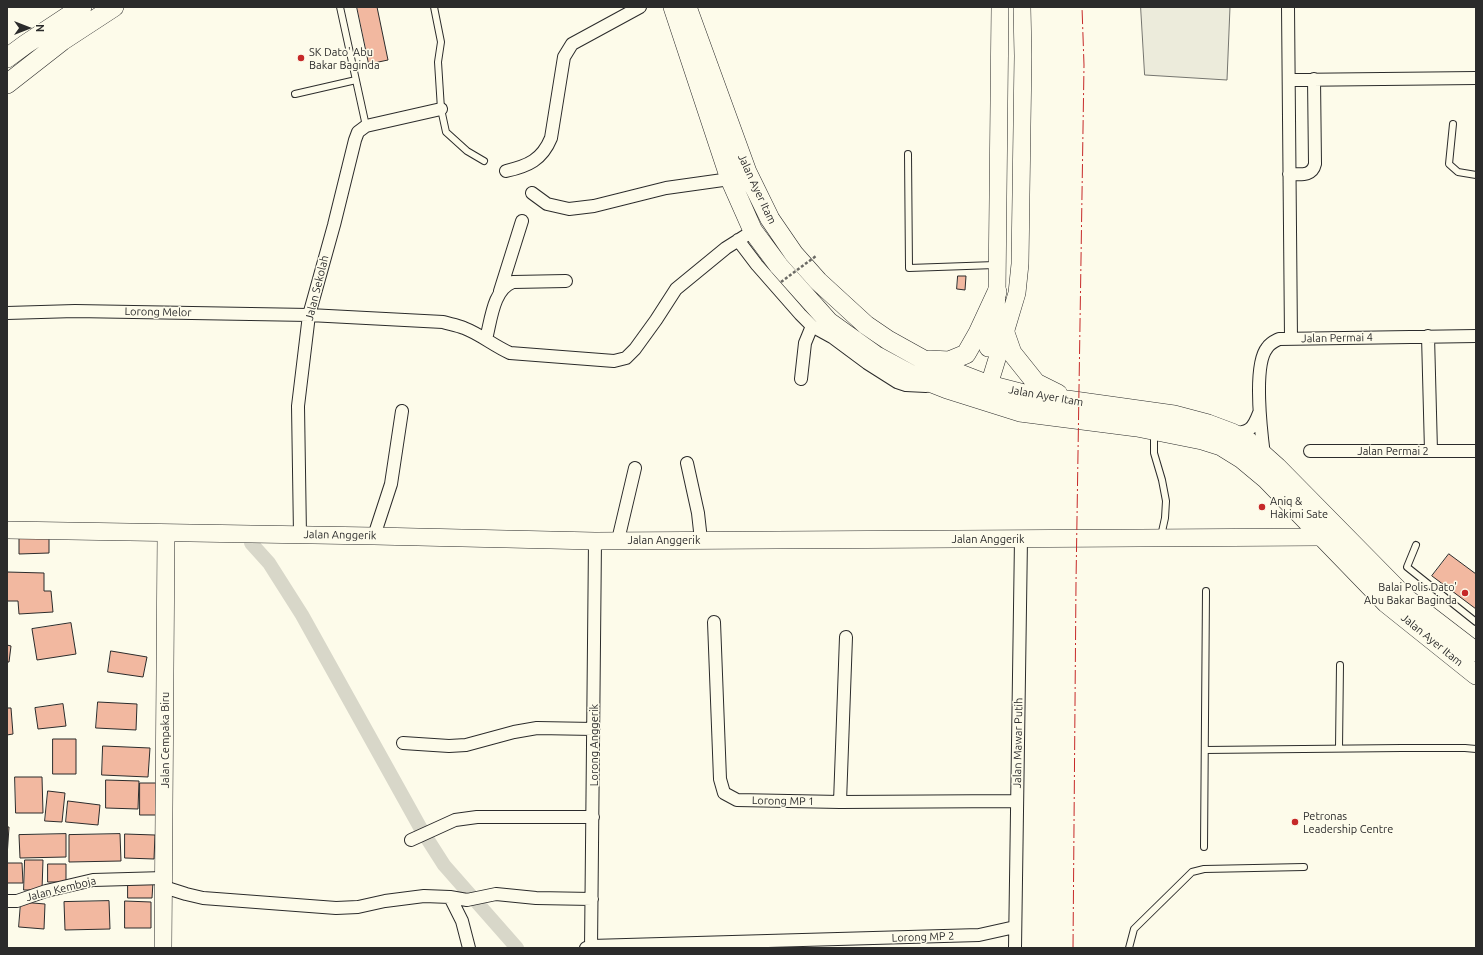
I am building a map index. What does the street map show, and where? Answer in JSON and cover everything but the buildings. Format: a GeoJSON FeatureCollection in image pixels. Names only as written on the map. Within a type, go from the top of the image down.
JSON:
{"type":"FeatureCollection","features":[{"type":"Feature","properties":{"kind":"main road"},"geometry":{"type":"LineString","coordinates":[[7,58],[82,7]]}},
{"type":"Feature","properties":{"kind":"main road"},"geometry":{"type":"LineString","coordinates":[[12,82],[62,41],[114,7]]}},
{"type":"Feature","properties":{"kind":"main road","name":"Jalan Ayer Itam"},"geometry":{"type":"LineString","coordinates":[[673,7],[730,179],[746,236],[779,266],[829,322],[875,356],[914,376],[947,389],[981,388],[1174,415],[1208,424],[1232,433],[1249,442],[1264,455],[1407,599],[1476,652]]}},
{"type":"Feature","properties":{"kind":"main road","name":"Jalan Ayer Itam"},"geometry":{"type":"LineString","coordinates":[[687,7],[747,172],[770,219],[794,254],[818,280],[866,325],[888,340],[924,360],[981,388],[1020,412],[1154,430],[1202,440],[1221,446],[1242,459],[1266,479],[1386,603],[1476,675]]}},
{"type":"Feature","properties":{"kind":"main road"},"geometry":{"type":"LineString","coordinates":[[924,360],[949,361],[966,354],[978,333],[997,292]]}},
{"type":"Feature","properties":{"kind":"main road"},"geometry":{"type":"LineString","coordinates":[[1005,333],[1012,353],[1036,383],[1071,401]]}},
{"type":"Feature","properties":{"kind":"street"},"geometry":{"type":"LineString","coordinates":[[506,171],[525,166],[538,158],[547,148],[551,138],[564,57],[572,44],[640,7]]}},
{"type":"Feature","properties":{"kind":"street"},"geometry":{"type":"LineString","coordinates":[[981,388],[995,329],[997,292],[1000,7]]}},
{"type":"Feature","properties":{"kind":"street"},"geometry":{"type":"LineString","coordinates":[[981,388],[1005,333],[1017,293],[1020,264],[1023,56],[1022,7]]}},
{"type":"Feature","properties":{"kind":"street"},"geometry":{"type":"LineString","coordinates":[[1288,7],[1291,339]]}},
{"type":"Feature","properties":{"kind":"street"},"geometry":{"type":"LineString","coordinates":[[1000,58],[1023,56]]}},
{"type":"Feature","properties":{"kind":"street"},"geometry":{"type":"LineString","coordinates":[[1289,80],[1476,78]]}},
{"type":"Feature","properties":{"kind":"street"},"geometry":{"type":"LineString","coordinates":[[1289,174],[1309,174],[1313,170],[1315,164],[1314,80]]}},
{"type":"Feature","properties":{"kind":"street"},"geometry":{"type":"LineString","coordinates":[[366,126],[441,109]]}},
{"type":"Feature","properties":{"kind":"street","name":"Jalan Sekolah"},"geometry":{"type":"LineString","coordinates":[[300,535],[298,406],[308,314],[334,226],[355,140],[358,132],[366,126]]}},
{"type":"Feature","properties":{"kind":"street"},"geometry":{"type":"LineString","coordinates":[[532,193],[547,204],[569,209],[594,206],[666,188],[730,179]]}},
{"type":"Feature","properties":{"kind":"street"},"geometry":{"type":"LineString","coordinates":[[486,339],[496,302],[522,221]]}},
{"type":"Feature","properties":{"kind":"street"},"geometry":{"type":"LineString","coordinates":[[746,236],[757,265],[812,326],[832,337],[867,364],[897,382],[906,385],[947,389]]}},
{"type":"Feature","properties":{"kind":"street","name":"Lorong Melor"},"geometry":{"type":"LineString","coordinates":[[7,313],[75,311],[308,314],[443,322],[464,328],[510,353],[614,361],[626,358],[635,349],[676,289],[726,248],[746,236]]}},
{"type":"Feature","properties":{"kind":"street"},"geometry":{"type":"LineString","coordinates":[[500,292],[506,284],[513,282],[566,281]]}},
{"type":"Feature","properties":{"kind":"street"},"geometry":{"type":"LineString","coordinates":[[801,379],[805,343],[812,326]]}},
{"type":"Feature","properties":{"kind":"street"},"geometry":{"type":"LineString","coordinates":[[1428,336],[1431,451]]}},
{"type":"Feature","properties":{"kind":"street","name":"Jalan Permai 4"},"geometry":{"type":"LineString","coordinates":[[1264,455],[1259,412],[1260,364],[1263,355],[1272,342],[1279,339],[1476,336]]}},
{"type":"Feature","properties":{"kind":"street"},"geometry":{"type":"LineString","coordinates":[[374,536],[391,484],[402,411]]}},
{"type":"Feature","properties":{"kind":"street","name":"Jalan Permai 4"},"geometry":{"type":"LineString","coordinates":[[1232,433],[1243,433],[1250,429],[1255,424],[1259,412]]}},
{"type":"Feature","properties":{"kind":"street","name":"Jalan Permai 2"},"geometry":{"type":"LineString","coordinates":[[1310,451],[1476,451]]}},
{"type":"Feature","properties":{"kind":"street"},"geometry":{"type":"LineString","coordinates":[[687,463],[698,513],[701,540]]}},
{"type":"Feature","properties":{"kind":"street"},"geometry":{"type":"LineString","coordinates":[[618,540],[635,468]]}},
{"type":"Feature","properties":{"kind":"street","name":"Jalan Anggerik"},"geometry":{"type":"LineString","coordinates":[[7,530],[595,541],[1321,537]]}},
{"type":"Feature","properties":{"kind":"street","name":"Jalan Cempaka Biru"},"geometry":{"type":"LineString","coordinates":[[163,948],[166,533]]}},
{"type":"Feature","properties":{"kind":"street","name":"Jalan Mawar Putih"},"geometry":{"type":"LineString","coordinates":[[1014,948],[1021,539]]}},
{"type":"Feature","properties":{"kind":"street","name":"Lorong Anggerik"},"geometry":{"type":"LineString","coordinates":[[590,947],[592,899],[595,541]]}},
{"type":"Feature","properties":{"kind":"street","name":"Lorong MP 1"},"geometry":{"type":"LineString","coordinates":[[714,622],[720,779],[724,793],[737,800],[840,802],[1017,801]]}},
{"type":"Feature","properties":{"kind":"street"},"geometry":{"type":"LineString","coordinates":[[840,802],[846,637]]}},
{"type":"Feature","properties":{"kind":"street"},"geometry":{"type":"LineString","coordinates":[[403,743],[449,746],[466,745],[514,732],[537,728],[594,729]]}},
{"type":"Feature","properties":{"kind":"street"},"geometry":{"type":"LineString","coordinates":[[418,836],[455,820],[477,817],[593,817]]}},
{"type":"Feature","properties":{"kind":"street","name":"Jalan Kemboja"},"geometry":{"type":"LineString","coordinates":[[7,901],[17,901],[46,891],[93,880],[164,882],[186,894],[202,898],[336,908],[358,907],[386,901],[424,896],[450,897],[467,900],[496,894],[536,898],[592,899]]}},
{"type":"Feature","properties":{"kind":"street"},"geometry":{"type":"LineString","coordinates":[[450,897],[462,921],[469,948]]}},
{"type":"Feature","properties":{"kind":"street","name":"Lorong MP 2"},"geometry":{"type":"LineString","coordinates":[[590,947],[796,944],[979,935],[1015,927]]}},
{"type":"Feature","properties":{"kind":"lane"},"geometry":{"type":"LineString","coordinates":[[340,7],[366,126]]}},
{"type":"Feature","properties":{"kind":"lane"},"geometry":{"type":"LineString","coordinates":[[434,7],[442,42],[438,62],[441,109],[446,132],[467,150],[484,161]]}},
{"type":"Feature","properties":{"kind":"lane"},"geometry":{"type":"LineString","coordinates":[[294,94],[356,80]]}},
{"type":"Feature","properties":{"kind":"lane"},"geometry":{"type":"LineString","coordinates":[[1453,124],[1449,164],[1458,172],[1476,175]]}},
{"type":"Feature","properties":{"kind":"lane"},"geometry":{"type":"LineString","coordinates":[[908,154],[909,268],[997,265]]}},
{"type":"Feature","properties":{"kind":"lane"},"geometry":{"type":"LineString","coordinates":[[1154,430],[1154,453],[1162,480],[1166,501],[1165,518],[1161,537]]}},
{"type":"Feature","properties":{"kind":"lane"},"geometry":{"type":"LineString","coordinates":[[1416,545],[1407,567],[1476,622]]}},
{"type":"Feature","properties":{"kind":"lane"},"geometry":{"type":"LineString","coordinates":[[1204,847],[1206,591]]}},
{"type":"Feature","properties":{"kind":"lane"},"geometry":{"type":"LineString","coordinates":[[1339,748],[1340,665]]}},
{"type":"Feature","properties":{"kind":"lane"},"geometry":{"type":"LineString","coordinates":[[1205,750],[1339,748],[1476,749]]}},
{"type":"Feature","properties":{"kind":"lane"},"geometry":{"type":"LineString","coordinates":[[1129,948],[1134,929],[1192,872],[1204,869],[1304,867]]}},
{"type":"Feature","properties":{"kind":"path"},"geometry":{"type":"LineString","coordinates":[[781,282],[816,256]]}},
{"type":"Feature","properties":{"kind":"shaded area"},"geometry":{"type":"Polygon","coordinates":[[[1141,7],[1230,7],[1227,80],[1145,75],[1141,7]]]}},
{"type":"Feature","properties":{"kind":"waterway"},"geometry":{"type":"LineString","coordinates":[[251,543],[269,563],[302,615],[421,829],[444,865],[517,948]]}},
{"type":"Feature","properties":{"kind":"power"},"geometry":{"type":"LineString","coordinates":[[1073,948],[1076,583],[1084,65],[1082,7]]}},
{"type":"Feature","properties":{"kind":"place","name":"SK Dato' Abu Bakar Baginda"},"geometry":{"type":"Point","coordinates":[301,58]}},
{"type":"Feature","properties":{"kind":"place","name":"Aniq & Hakimi Sate"},"geometry":{"type":"Point","coordinates":[1262,507]}},
{"type":"Feature","properties":{"kind":"place","name":"Balai Polis Dato' Abu Bakar Baginda"},"geometry":{"type":"Point","coordinates":[1465,593]}},
{"type":"Feature","properties":{"kind":"place","name":"Petronas Leadership Centre"},"geometry":{"type":"Point","coordinates":[1295,822]}}]}
